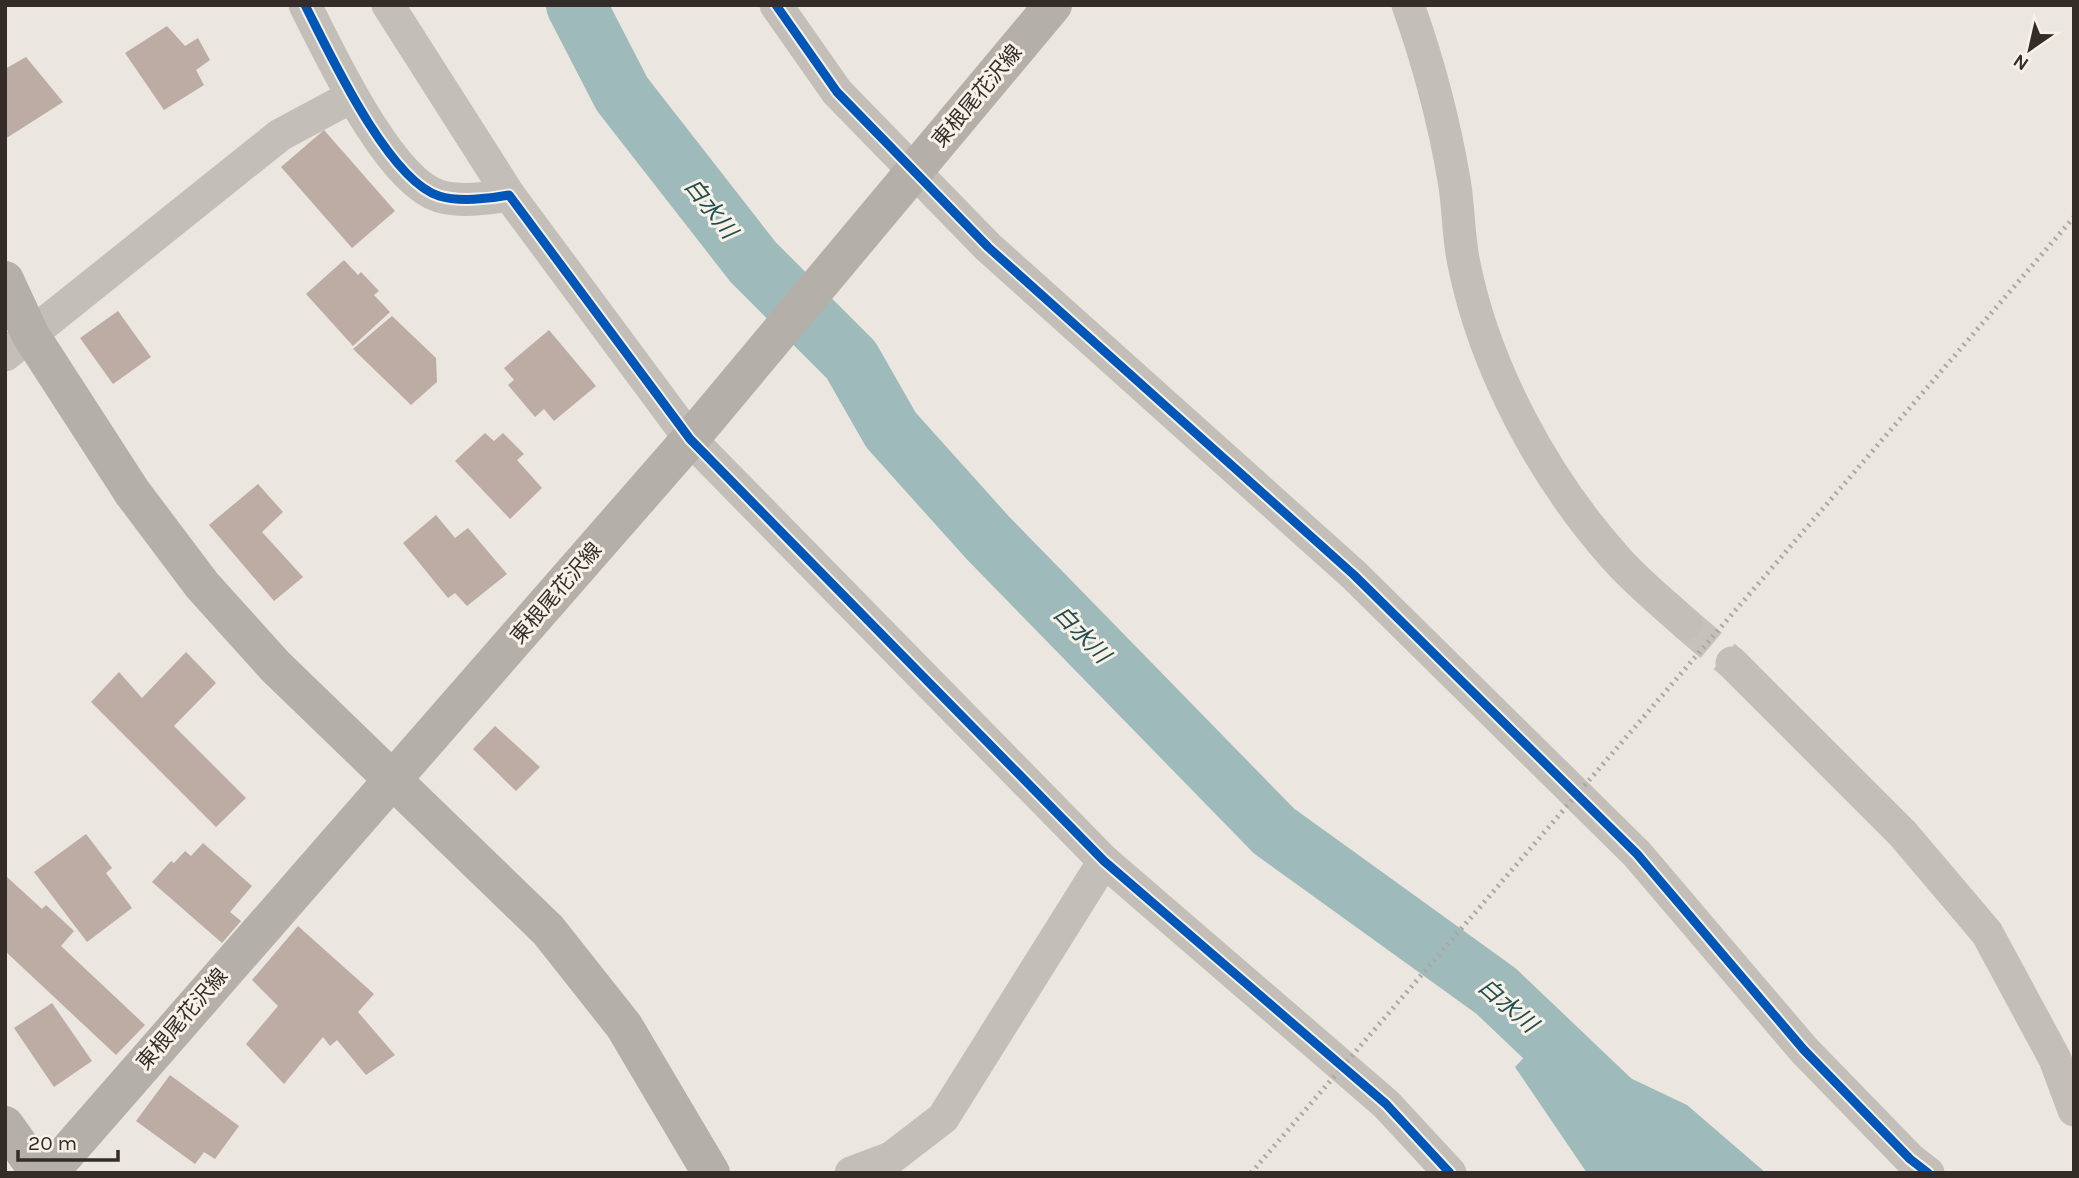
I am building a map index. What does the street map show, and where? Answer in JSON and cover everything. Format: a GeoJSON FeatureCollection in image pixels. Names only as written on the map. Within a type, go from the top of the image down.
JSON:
{"type":"FeatureCollection","features":[{"type":"Feature","properties":{"kind":"main road","name":"東根尾花沢線"},"geometry":{"type":"LineString","coordinates":[[49,1173],[693,435],[1053,5]]}},
{"type":"Feature","properties":{"kind":"main road"},"geometry":{"type":"LineString","coordinates":[[5,280],[18,344],[202,585],[275,666],[548,929],[624,1026],[711,1173]]}},
{"type":"Feature","properties":{"kind":"main road"},"geometry":{"type":"LineString","coordinates":[[5,1125],[39,1173]]}},
{"type":"Feature","properties":{"kind":"street"},"geometry":{"type":"LineString","coordinates":[[305,5],[351,97],[411,180],[439,196],[493,198],[509,195]]}},
{"type":"Feature","properties":{"kind":"street"},"geometry":{"type":"LineString","coordinates":[[388,5],[509,195],[693,435],[1104,861],[1386,1104],[1450,1173]]}},
{"type":"Feature","properties":{"kind":"street"},"geometry":{"type":"LineString","coordinates":[[776,5],[837,92],[909,177],[1354,575],[1637,854],[1804,1050],[1910,1159],[1928,1173]]}},
{"type":"Feature","properties":{"kind":"street"},"geometry":{"type":"LineString","coordinates":[[1408,5],[1437,104],[1454,181],[1463,264],[1488,354],[1518,414],[1566,494],[1613,556],[1686,624]]}},
{"type":"Feature","properties":{"kind":"street"},"geometry":{"type":"LineString","coordinates":[[18,344],[279,135],[351,97]]}},
{"type":"Feature","properties":{"kind":"street"},"geometry":{"type":"LineString","coordinates":[[1731,663],[1903,834],[1987,933],[2055,1059],[2074,1110]]}},
{"type":"Feature","properties":{"kind":"street"},"geometry":{"type":"LineString","coordinates":[[851,1173],[891,1158],[943,1118],[1104,861]]}},
{"type":"Feature","properties":{"kind":"water"},"geometry":{"type":"Polygon","coordinates":[[[1564,1023],[1626,1076],[1687,1105],[1766,1173],[1587,1173],[1515,1067],[1544,1037],[1564,1023]]]}},
{"type":"Feature","properties":{"kind":"building"},"geometry":{"type":"Polygon","coordinates":[[[167,26],[185,46],[198,38],[210,60],[196,70],[204,85],[164,110],[125,53],[167,26]]]}},
{"type":"Feature","properties":{"kind":"building"},"geometry":{"type":"Polygon","coordinates":[[[26,57],[63,102],[5,139],[5,69],[26,57]]]}},
{"type":"Feature","properties":{"kind":"building"},"geometry":{"type":"Polygon","coordinates":[[[324,130],[395,211],[352,248],[281,167],[324,130]]]}},
{"type":"Feature","properties":{"kind":"building"},"geometry":{"type":"Polygon","coordinates":[[[344,260],[358,275],[361,272],[379,291],[374,295],[390,312],[353,346],[306,294],[344,260]]]}},
{"type":"Feature","properties":{"kind":"building"},"geometry":{"type":"Polygon","coordinates":[[[118,311],[151,357],[113,384],[80,338],[118,311]]]}},
{"type":"Feature","properties":{"kind":"building"},"geometry":{"type":"Polygon","coordinates":[[[392,316],[436,358],[437,382],[411,405],[353,349],[392,316]]]}},
{"type":"Feature","properties":{"kind":"building"},"geometry":{"type":"Polygon","coordinates":[[[549,330],[596,386],[554,421],[544,409],[535,417],[508,385],[514,380],[504,368],[549,330]]]}},
{"type":"Feature","properties":{"kind":"building"},"geometry":{"type":"Polygon","coordinates":[[[485,433],[494,441],[503,433],[524,454],[517,460],[542,488],[510,519],[455,461],[485,433]]]}},
{"type":"Feature","properties":{"kind":"building"},"geometry":{"type":"Polygon","coordinates":[[[258,484],[283,512],[262,532],[303,577],[274,601],[209,525],[258,484]]]}},
{"type":"Feature","properties":{"kind":"building"},"geometry":{"type":"Polygon","coordinates":[[[436,515],[455,538],[468,528],[507,574],[467,606],[455,593],[448,598],[403,543],[436,515]]]}},
{"type":"Feature","properties":{"kind":"building"},"geometry":{"type":"Polygon","coordinates":[[[186,652],[216,683],[174,726],[246,798],[216,827],[91,702],[119,672],[142,698],[186,652]]]}},
{"type":"Feature","properties":{"kind":"building"},"geometry":{"type":"Polygon","coordinates":[[[495,726],[540,767],[516,791],[473,749],[495,726]]]}},
{"type":"Feature","properties":{"kind":"building"},"geometry":{"type":"Polygon","coordinates":[[[86,834],[112,868],[106,873],[132,908],[87,942],[34,872],[86,834]]]}},
{"type":"Feature","properties":{"kind":"building"},"geometry":{"type":"Polygon","coordinates":[[[203,843],[252,886],[230,912],[241,921],[222,943],[152,882],[171,861],[174,863],[185,851],[191,856],[203,843]]]}},
{"type":"Feature","properties":{"kind":"building"},"geometry":{"type":"Polygon","coordinates":[[[7,877],[42,909],[46,905],[74,931],[61,946],[145,1025],[116,1055],[5,951],[7,877]]]}},
{"type":"Feature","properties":{"kind":"building"},"geometry":{"type":"Polygon","coordinates":[[[298,926],[374,994],[358,1012],[395,1055],[366,1075],[337,1040],[330,1046],[323,1037],[284,1084],[246,1044],[278,1006],[252,980],[298,926]]]}},
{"type":"Feature","properties":{"kind":"building"},"geometry":{"type":"Polygon","coordinates":[[[52,1003],[92,1061],[54,1087],[14,1028],[52,1003]]]}},
{"type":"Feature","properties":{"kind":"building"},"geometry":{"type":"Polygon","coordinates":[[[170,1075],[239,1126],[215,1159],[204,1152],[195,1164],[136,1121],[170,1075]]]}},
{"type":"Feature","properties":{"kind":"waterway","name":"白水川"},"geometry":{"type":"LineString","coordinates":[[576,5],[622,94],[753,262],[851,360],[891,430],[988,538],[1274,831],[1496,991],[1687,1173]]}},
{"type":"Feature","properties":{"kind":"tunnel"},"geometry":{"type":"LineString","coordinates":[[1686,624],[1732,663]]}},
{"type":"Feature","properties":{"kind":"railway"},"geometry":{"type":"LineString","coordinates":[[1251,1173],[2074,217]]}},
{"type":"Feature","properties":{"kind":"cycle path"},"geometry":{"type":"LineString","coordinates":[[305,5],[344,82],[400,166],[420,185],[439,196],[474,199],[509,195],[690,439],[1104,861],[1386,1104],[1450,1173]]}},
{"type":"Feature","properties":{"kind":"cycle path"},"geometry":{"type":"LineString","coordinates":[[776,5],[837,92],[988,247],[1354,575],[1637,854],[1804,1050],[1910,1159],[1928,1173]]}}]}
